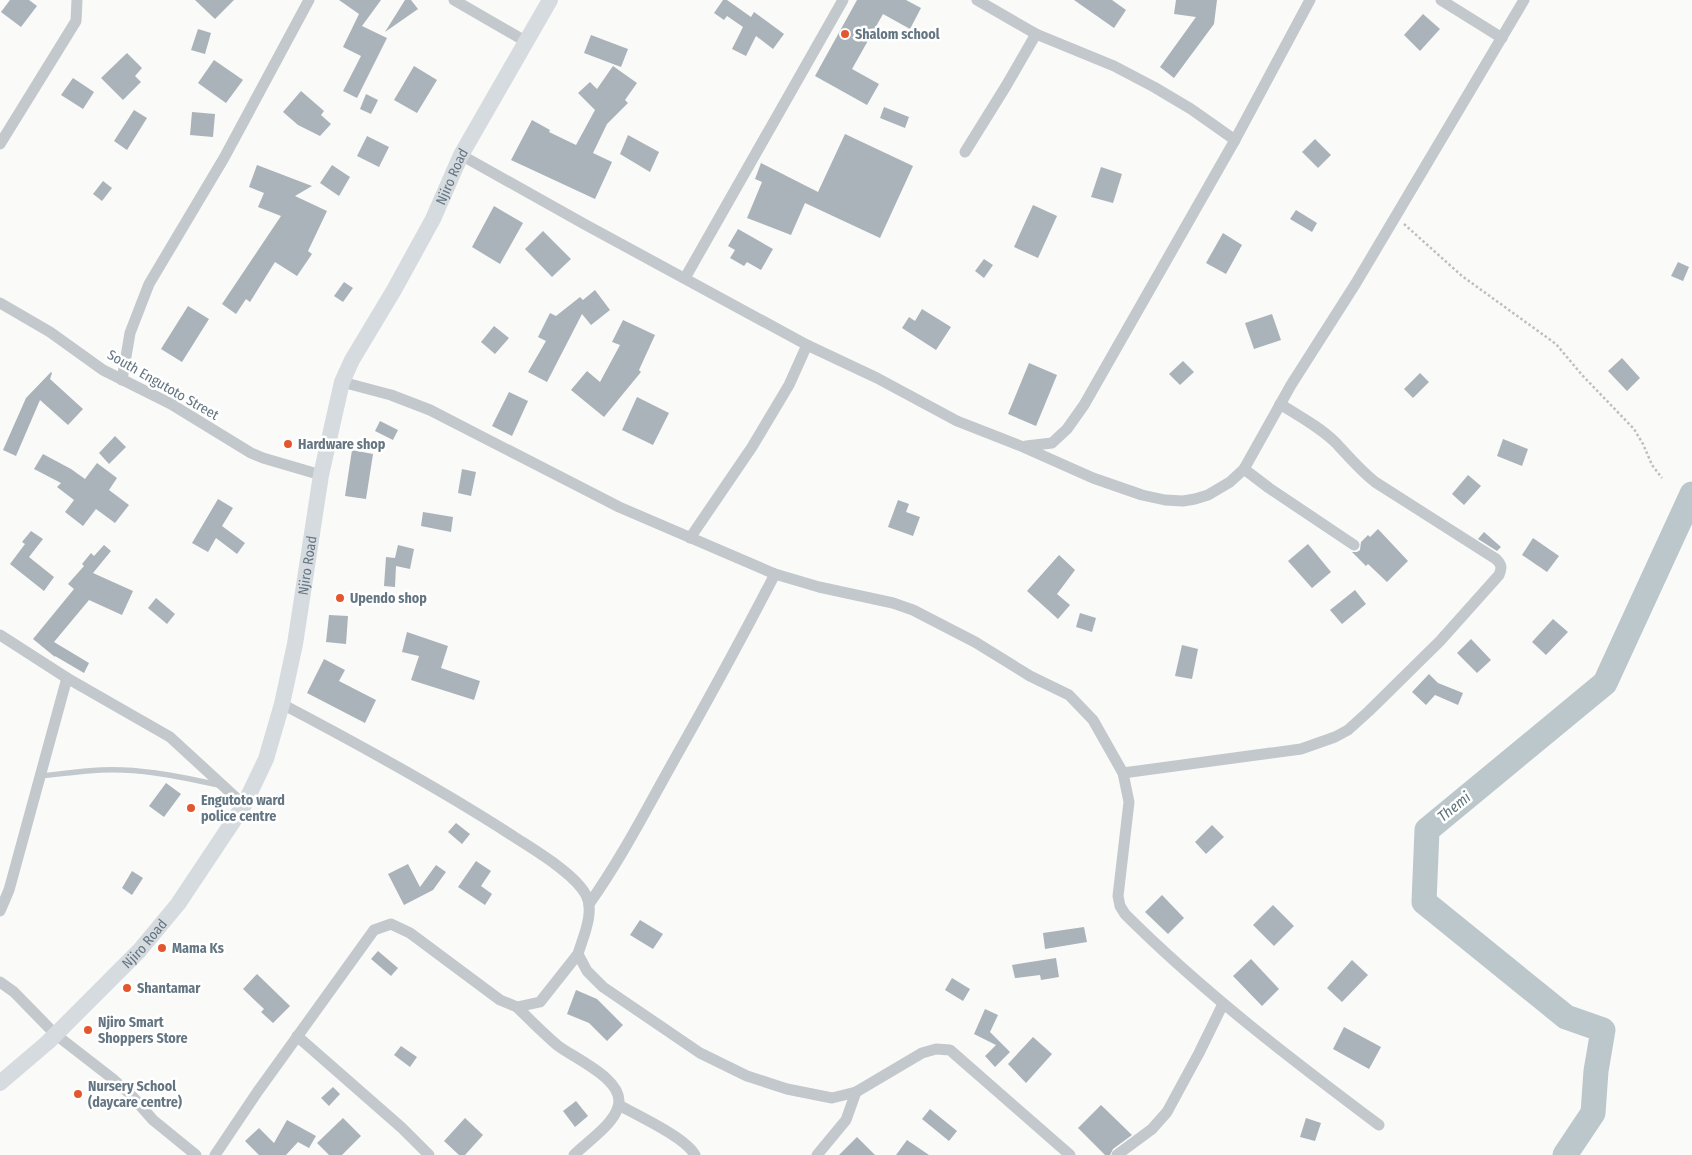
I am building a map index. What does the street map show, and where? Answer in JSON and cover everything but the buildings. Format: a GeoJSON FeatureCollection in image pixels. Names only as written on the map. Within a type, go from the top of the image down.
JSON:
{"type":"FeatureCollection","features":[{"type":"Feature","properties":{"kind":"street"},"geometry":{"type":"LineString","coordinates":[[0,144],[76,21],[77,0]]}},
{"type":"Feature","properties":{"kind":"street"},"geometry":{"type":"LineString","coordinates":[[122,380],[130,333],[149,284],[224,158],[309,0]]}},
{"type":"Feature","properties":{"kind":"street"},"geometry":{"type":"LineString","coordinates":[[454,0],[525,42]]}},
{"type":"Feature","properties":{"kind":"street","name":"Njiro Road"},"geometry":{"type":"LineString","coordinates":[[0,1083],[55,1034],[139,951],[178,904],[244,805],[266,759],[282,704],[295,644],[321,475],[342,382],[352,360],[394,290],[432,219],[461,155],[550,0]]}},
{"type":"Feature","properties":{"kind":"street"},"geometry":{"type":"LineString","coordinates":[[685,278],[843,0]]}},
{"type":"Feature","properties":{"kind":"street"},"geometry":{"type":"LineString","coordinates":[[977,0],[1036,34],[1114,66],[1154,87],[1191,109],[1235,140]]}},
{"type":"Feature","properties":{"kind":"street"},"geometry":{"type":"LineString","coordinates":[[1022,446],[1052,443],[1067,429],[1084,405],[1235,140],[1310,0]]}},
{"type":"Feature","properties":{"kind":"street"},"geometry":{"type":"LineString","coordinates":[[1441,0],[1502,38]]}},
{"type":"Feature","properties":{"kind":"street"},"geometry":{"type":"LineString","coordinates":[[461,155],[807,345],[877,378],[957,420],[1022,446],[1093,478],[1142,495],[1165,500],[1195,500],[1230,482],[1244,469],[1280,404],[1356,283],[1524,0]]}},
{"type":"Feature","properties":{"kind":"street"},"geometry":{"type":"LineString","coordinates":[[965,152],[1036,34]]}},
{"type":"Feature","properties":{"kind":"street","name":"South Engutoto Street"},"geometry":{"type":"LineString","coordinates":[[0,303],[50,332],[103,370],[171,404],[251,453],[321,475]]}},
{"type":"Feature","properties":{"kind":"street"},"geometry":{"type":"LineString","coordinates":[[690,538],[752,447],[789,385],[807,345]]}},
{"type":"Feature","properties":{"kind":"street"},"geometry":{"type":"LineString","coordinates":[[342,382],[391,395],[430,410],[618,507],[775,574],[819,587],[893,603],[935,620],[1030,676],[1068,695],[1093,720],[1123,773],[1129,802],[1118,896],[1120,906],[1131,920],[1223,1004],[1292,1060],[1379,1125]]}},
{"type":"Feature","properties":{"kind":"street"},"geometry":{"type":"LineString","coordinates":[[1123,773],[1292,751],[1335,737],[1348,730],[1369,712],[1440,641],[1502,570],[1501,564],[1496,559],[1361,471],[1335,443],[1317,428],[1280,404]]}},
{"type":"Feature","properties":{"kind":"street"},"geometry":{"type":"LineString","coordinates":[[1244,469],[1354,545]]}},
{"type":"Feature","properties":{"kind":"street"},"geometry":{"type":"LineString","coordinates":[[589,904],[612,871],[634,833],[733,656],[775,574]]}},
{"type":"Feature","properties":{"kind":"street"},"geometry":{"type":"LineString","coordinates":[[0,635],[66,678],[170,737],[244,805]]}},
{"type":"Feature","properties":{"kind":"street"},"geometry":{"type":"LineString","coordinates":[[0,911],[9,890],[66,678]]}},
{"type":"Feature","properties":{"kind":"street"},"geometry":{"type":"LineString","coordinates":[[282,704],[465,805],[564,871],[583,891],[589,904],[588,918],[578,954],[540,1002],[517,1007]]}},
{"type":"Feature","properties":{"kind":"street"},"geometry":{"type":"LineString","coordinates":[[214,1155],[374,930],[391,924],[410,933],[500,1000],[517,1007],[557,1045],[605,1076],[614,1087],[619,1105],[614,1115],[608,1124],[574,1155]]}},
{"type":"Feature","properties":{"kind":"street"},"geometry":{"type":"LineString","coordinates":[[578,954],[587,971],[603,987],[700,1053],[747,1076],[787,1089],[832,1098],[856,1092],[922,1053],[936,1049],[950,1050],[1070,1155]]}},
{"type":"Feature","properties":{"kind":"street"},"geometry":{"type":"LineString","coordinates":[[0,982],[14,992],[55,1034],[113,1079],[153,1120],[196,1155]]}},
{"type":"Feature","properties":{"kind":"street"},"geometry":{"type":"LineString","coordinates":[[1117,1155],[1152,1129],[1167,1112],[1223,1004]]}},
{"type":"Feature","properties":{"kind":"street"},"geometry":{"type":"LineString","coordinates":[[297,1036],[402,1128],[429,1155]]}},
{"type":"Feature","properties":{"kind":"street"},"geometry":{"type":"LineString","coordinates":[[817,1155],[846,1120],[856,1092]]}},
{"type":"Feature","properties":{"kind":"street"},"geometry":{"type":"LineString","coordinates":[[619,1105],[669,1133],[692,1150],[695,1155]]}},
{"type":"Feature","properties":{"kind":"lane"},"geometry":{"type":"LineString","coordinates":[[40,776],[101,770],[130,770],[158,773],[222,785]]}},
{"type":"Feature","properties":{"kind":"path"},"geometry":{"type":"LineString","coordinates":[[1395,216],[1462,276],[1556,344],[1582,375],[1634,429],[1652,465],[1662,478]]}},
{"type":"Feature","properties":{"kind":"waterway","name":"Themi"},"geometry":{"type":"LineString","coordinates":[[1565,1155],[1593,1113],[1596,1071],[1603,1030],[1566,1017],[1424,902],[1427,830],[1605,683],[1692,494]]}},
{"type":"Feature","properties":{"kind":"place","name":"Shalom school"},"geometry":{"type":"Point","coordinates":[845,34]}},
{"type":"Feature","properties":{"kind":"place","name":"Hardware shop"},"geometry":{"type":"Point","coordinates":[288,444]}},
{"type":"Feature","properties":{"kind":"place","name":"Upendo shop"},"geometry":{"type":"Point","coordinates":[340,598]}},
{"type":"Feature","properties":{"kind":"place","name":"Engutoto ward police centre"},"geometry":{"type":"Point","coordinates":[191,808]}},
{"type":"Feature","properties":{"kind":"place","name":"Mama Ks"},"geometry":{"type":"Point","coordinates":[162,948]}},
{"type":"Feature","properties":{"kind":"place","name":"Shantamar"},"geometry":{"type":"Point","coordinates":[127,988]}},
{"type":"Feature","properties":{"kind":"place","name":"Njiro Smart Shoppers Store"},"geometry":{"type":"Point","coordinates":[88,1030]}},
{"type":"Feature","properties":{"kind":"place","name":"Nursery School (daycare centre)"},"geometry":{"type":"Point","coordinates":[78,1094]}}]}
